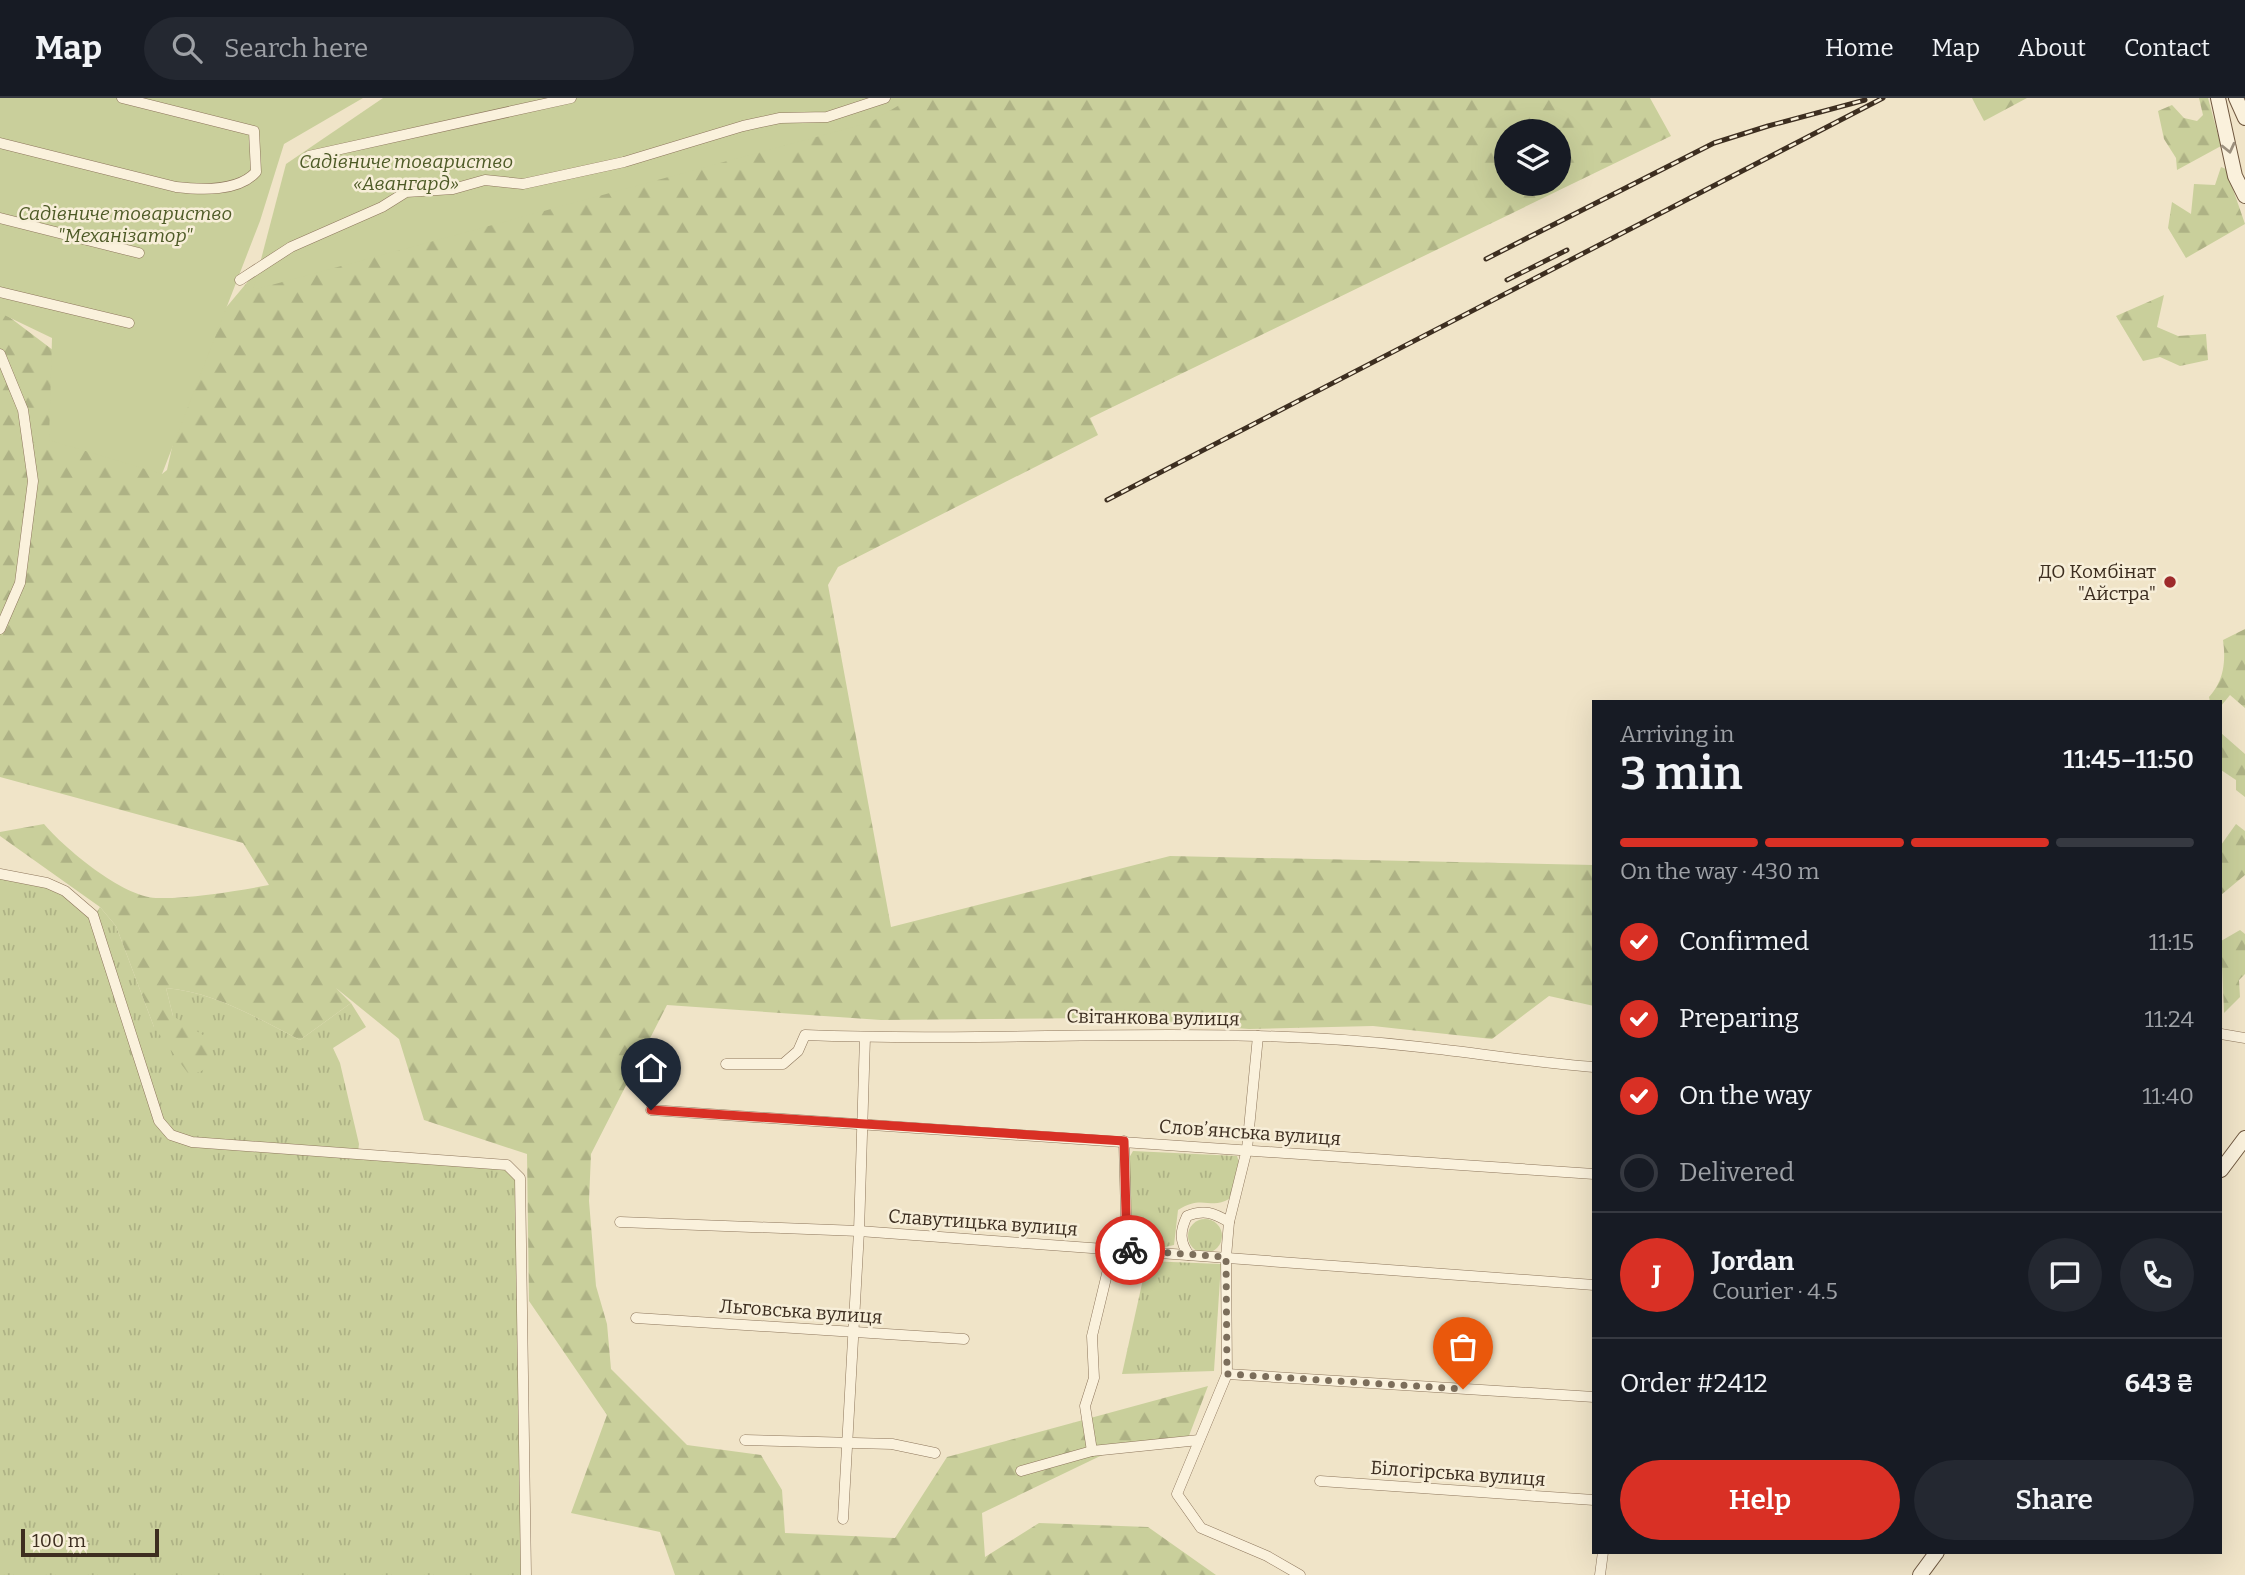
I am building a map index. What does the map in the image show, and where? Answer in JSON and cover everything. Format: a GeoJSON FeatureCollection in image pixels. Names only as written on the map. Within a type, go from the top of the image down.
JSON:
{"type":"FeatureCollection","features":[{"type":"Feature","properties":{"kind":"main road"},"geometry":{"type":"LineString","coordinates":[[2218,98],[2235,176],[2245,197]]}},
{"type":"Feature","properties":{"kind":"main road"},"geometry":{"type":"LineString","coordinates":[[2236,98],[2245,118]]}},
{"type":"Feature","properties":{"kind":"main road"},"geometry":{"type":"LineString","coordinates":[[2222,1169],[2245,1138]]}},
{"type":"Feature","properties":{"kind":"main road"},"geometry":{"type":"LineString","coordinates":[[1920,1575],[1936,1554]]}},
{"type":"Feature","properties":{"kind":"street"},"geometry":{"type":"LineString","coordinates":[[0,144],[176,187],[205,191],[248,181],[256,172],[254,131],[122,98]]}},
{"type":"Feature","properties":{"kind":"street"},"geometry":{"type":"LineString","coordinates":[[309,156],[571,98]]}},
{"type":"Feature","properties":{"kind":"street"},"geometry":{"type":"LineString","coordinates":[[240,280],[292,247],[382,207],[406,192],[453,188],[485,180],[523,184],[624,162],[744,125],[780,118],[827,117],[884,98]]}},
{"type":"Feature","properties":{"kind":"street"},"geometry":{"type":"LineString","coordinates":[[0,218],[139,253]]}},
{"type":"Feature","properties":{"kind":"street"},"geometry":{"type":"LineString","coordinates":[[0,292],[129,323]]}},
{"type":"Feature","properties":{"kind":"street"},"geometry":{"type":"LineString","coordinates":[[0,354],[23,410],[33,481],[20,583],[0,629]]}},
{"type":"Feature","properties":{"kind":"street"},"geometry":{"type":"LineString","coordinates":[[0,874],[47,883],[65,891],[93,915],[159,1121],[171,1135],[192,1142],[507,1165],[520,1178],[526,1575]]}},
{"type":"Feature","properties":{"kind":"street","name":"Світанкова вулиця"},"geometry":{"type":"LineString","coordinates":[[726,1064],[783,1064],[798,1051],[804,1035],[865,1037],[1020,1034],[1258,1036],[1419,1046],[1541,1064],[1592,1067]]}},
{"type":"Feature","properties":{"kind":"street"},"geometry":{"type":"LineString","coordinates":[[2222,1034],[2245,1038]]}},
{"type":"Feature","properties":{"kind":"street"},"geometry":{"type":"LineString","coordinates":[[1258,1036],[1247,1149],[1229,1222],[1226,1257],[1227,1374],[1177,1494],[1200,1528],[1267,1556],[1300,1575]]}},
{"type":"Feature","properties":{"kind":"street"},"geometry":{"type":"LineString","coordinates":[[843,1519],[859,1231],[865,1037]]}},
{"type":"Feature","properties":{"kind":"street","name":"Словʼянська вулиця"},"geometry":{"type":"LineString","coordinates":[[651,1110],[1592,1174]]}},
{"type":"Feature","properties":{"kind":"street"},"geometry":{"type":"LineString","coordinates":[[1124,1141],[1127,1250]]}},
{"type":"Feature","properties":{"kind":"street"},"geometry":{"type":"LineString","coordinates":[[1189,1255],[1181,1243],[1182,1227],[1187,1216],[1210,1212],[1229,1222]]}},
{"type":"Feature","properties":{"kind":"street","name":"Славутицька вулиця"},"geometry":{"type":"LineString","coordinates":[[620,1222],[859,1231],[1592,1285]]}},
{"type":"Feature","properties":{"kind":"street"},"geometry":{"type":"LineString","coordinates":[[1092,1451],[1085,1406],[1094,1378],[1092,1336],[1113,1249]]}},
{"type":"Feature","properties":{"kind":"street","name":"Льговська вулиця"},"geometry":{"type":"LineString","coordinates":[[636,1318],[964,1339]]}},
{"type":"Feature","properties":{"kind":"street"},"geometry":{"type":"LineString","coordinates":[[1227,1374],[1592,1397]]}},
{"type":"Feature","properties":{"kind":"street"},"geometry":{"type":"LineString","coordinates":[[745,1440],[892,1444],[935,1453]]}},
{"type":"Feature","properties":{"kind":"street"},"geometry":{"type":"LineString","coordinates":[[1021,1471],[1092,1451],[1199,1440]]}},
{"type":"Feature","properties":{"kind":"street","name":"Білогірська вулиця"},"geometry":{"type":"LineString","coordinates":[[1320,1481],[1592,1500]]}},
{"type":"Feature","properties":{"kind":"street"},"geometry":{"type":"LineString","coordinates":[[1600,1575],[1603,1554]]}},
{"type":"Feature","properties":{"kind":"green space","name":"Садівниче товариство \"Механізатор\""},"geometry":{"type":"Polygon","coordinates":[[[0,98],[363,98],[284,144],[260,221],[162,474],[49,440],[52,338],[0,313],[0,98]]]}},
{"type":"Feature","properties":{"kind":"green space","name":"Садівниче товариство «Авангард»"},"geometry":{"type":"Polygon","coordinates":[[[383,98],[911,98],[871,122],[253,290],[286,164],[383,98]]]}},
{"type":"Feature","properties":{"kind":"green space"},"geometry":{"type":"Polygon","coordinates":[[[904,98],[1650,98],[1671,136],[1571,185],[1571,119],[1494,119],[1494,196],[1547,196],[1090,418],[1098,435],[838,567],[828,585],[891,927],[1170,856],[1592,865],[1592,1006],[1549,996],[1492,1039],[1373,1026],[1249,1029],[1101,1018],[881,1020],[667,1005],[591,1154],[589,1201],[596,1286],[607,1324],[611,1369],[687,1445],[761,1455],[782,1490],[785,1533],[895,1538],[947,1457],[1208,1386],[1187,1441],[1178,1448],[1119,1447],[982,1513],[985,1557],[1039,1523],[1148,1527],[1216,1575],[675,1575],[660,1532],[571,1513],[607,1415],[529,1301],[527,1154],[424,1120],[399,1039],[336,988],[351,1003],[300,1040],[218,1000],[166,988],[173,1016],[206,1037],[210,1067],[190,1076],[154,1027],[116,926],[100,907],[0,836],[0,832],[44,824],[65,846],[95,870],[143,896],[197,896],[269,885],[243,843],[0,777],[0,310],[70,363],[162,474],[167,470],[186,385],[224,310],[265,261],[904,98]]]}},
{"type":"Feature","properties":{"kind":"green space"},"geometry":{"type":"Polygon","coordinates":[[[1972,98],[2027,98],[1984,121],[1972,98]]]}},
{"type":"Feature","properties":{"kind":"green space"},"geometry":{"type":"Polygon","coordinates":[[[2199,98],[2208,98],[2221,146],[2177,170],[2176,158],[2164,139],[2158,111],[2172,105],[2184,118],[2197,121],[2203,115],[2199,98]]]}},
{"type":"Feature","properties":{"kind":"green space"},"geometry":{"type":"Polygon","coordinates":[[[2221,167],[2226,169],[2245,224],[2186,258],[2168,228],[2172,202],[2191,214],[2194,184],[2215,185],[2221,167]]]}},
{"type":"Feature","properties":{"kind":"green space"},"geometry":{"type":"Polygon","coordinates":[[[2164,295],[2157,327],[2178,336],[2206,334],[2208,360],[2180,366],[2160,357],[2143,361],[2116,316],[2164,295]]]}},
{"type":"Feature","properties":{"kind":"green space"},"geometry":{"type":"Polygon","coordinates":[[[2245,629],[2245,708],[2230,695],[2222,705],[2222,700],[2210,700],[2223,670],[2223,640],[2245,629]]]}},
{"type":"Feature","properties":{"kind":"green space"},"geometry":{"type":"Polygon","coordinates":[[[2222,734],[2245,754],[2245,797],[2236,790],[2236,780],[2222,771],[2222,734]]]}},
{"type":"Feature","properties":{"kind":"green space"},"geometry":{"type":"Polygon","coordinates":[[[2236,824],[2245,831],[2245,875],[2222,894],[2222,844],[2236,824]]]}},
{"type":"Feature","properties":{"kind":"green space"},"geometry":{"type":"Polygon","coordinates":[[[0,875],[65,892],[92,916],[158,1121],[170,1137],[505,1167],[516,1178],[522,1575],[0,1575],[0,875]]]}},
{"type":"Feature","properties":{"kind":"green space"},"geometry":{"type":"Polygon","coordinates":[[[100,907],[116,926],[154,1027],[173,1016],[166,988],[218,1000],[300,1040],[351,1003],[366,1027],[333,1048],[340,1063],[359,1144],[358,1152],[190,1140],[171,1133],[161,1120],[95,915],[100,907]]]}},
{"type":"Feature","properties":{"kind":"green space"},"geometry":{"type":"Polygon","coordinates":[[[2240,930],[2245,934],[2245,974],[2239,980],[2240,997],[2224,1013],[2222,965],[2222,940],[2240,930]]]}},
{"type":"Feature","properties":{"kind":"green space"},"geometry":{"type":"Polygon","coordinates":[[[1133,1151],[1237,1156],[1240,1165],[1229,1199],[1217,1203],[1194,1203],[1178,1210],[1174,1245],[1133,1245],[1129,1158],[1133,1151]]]}},
{"type":"Feature","properties":{"kind":"green space"},"geometry":{"type":"Polygon","coordinates":[[[1205,1219],[1217,1224],[1222,1236],[1217,1248],[1205,1253],[1193,1248],[1188,1236],[1193,1224],[1205,1219]]]}},
{"type":"Feature","properties":{"kind":"green space"},"geometry":{"type":"Polygon","coordinates":[[[1147,1261],[1221,1264],[1214,1371],[1122,1374],[1147,1261]]]}},
{"type":"Feature","properties":{"kind":"railway"},"geometry":{"type":"LineString","coordinates":[[1107,500],[1883,98]]}},
{"type":"Feature","properties":{"kind":"railway"},"geometry":{"type":"LineString","coordinates":[[1486,259],[1714,143],[1865,100]]}},
{"type":"Feature","properties":{"kind":"railway"},"geometry":{"type":"LineString","coordinates":[[1507,280],[1567,250]]}},
{"type":"Feature","properties":{"kind":"way so far"},"geometry":{"type":"LineString","coordinates":[[1130,1250],[1226,1257],[1227,1374],[1463,1389]]}},
{"type":"Feature","properties":{"kind":"place","name":"ДО Комбінат \"Айстра\""},"geometry":{"type":"Point","coordinates":[2170,582]}},
{"type":"Feature","properties":{"kind":"route"},"geometry":{"type":"LineString","coordinates":[[651,1110],[1124,1141],[1127,1250],[1130,1250]]}}]}
